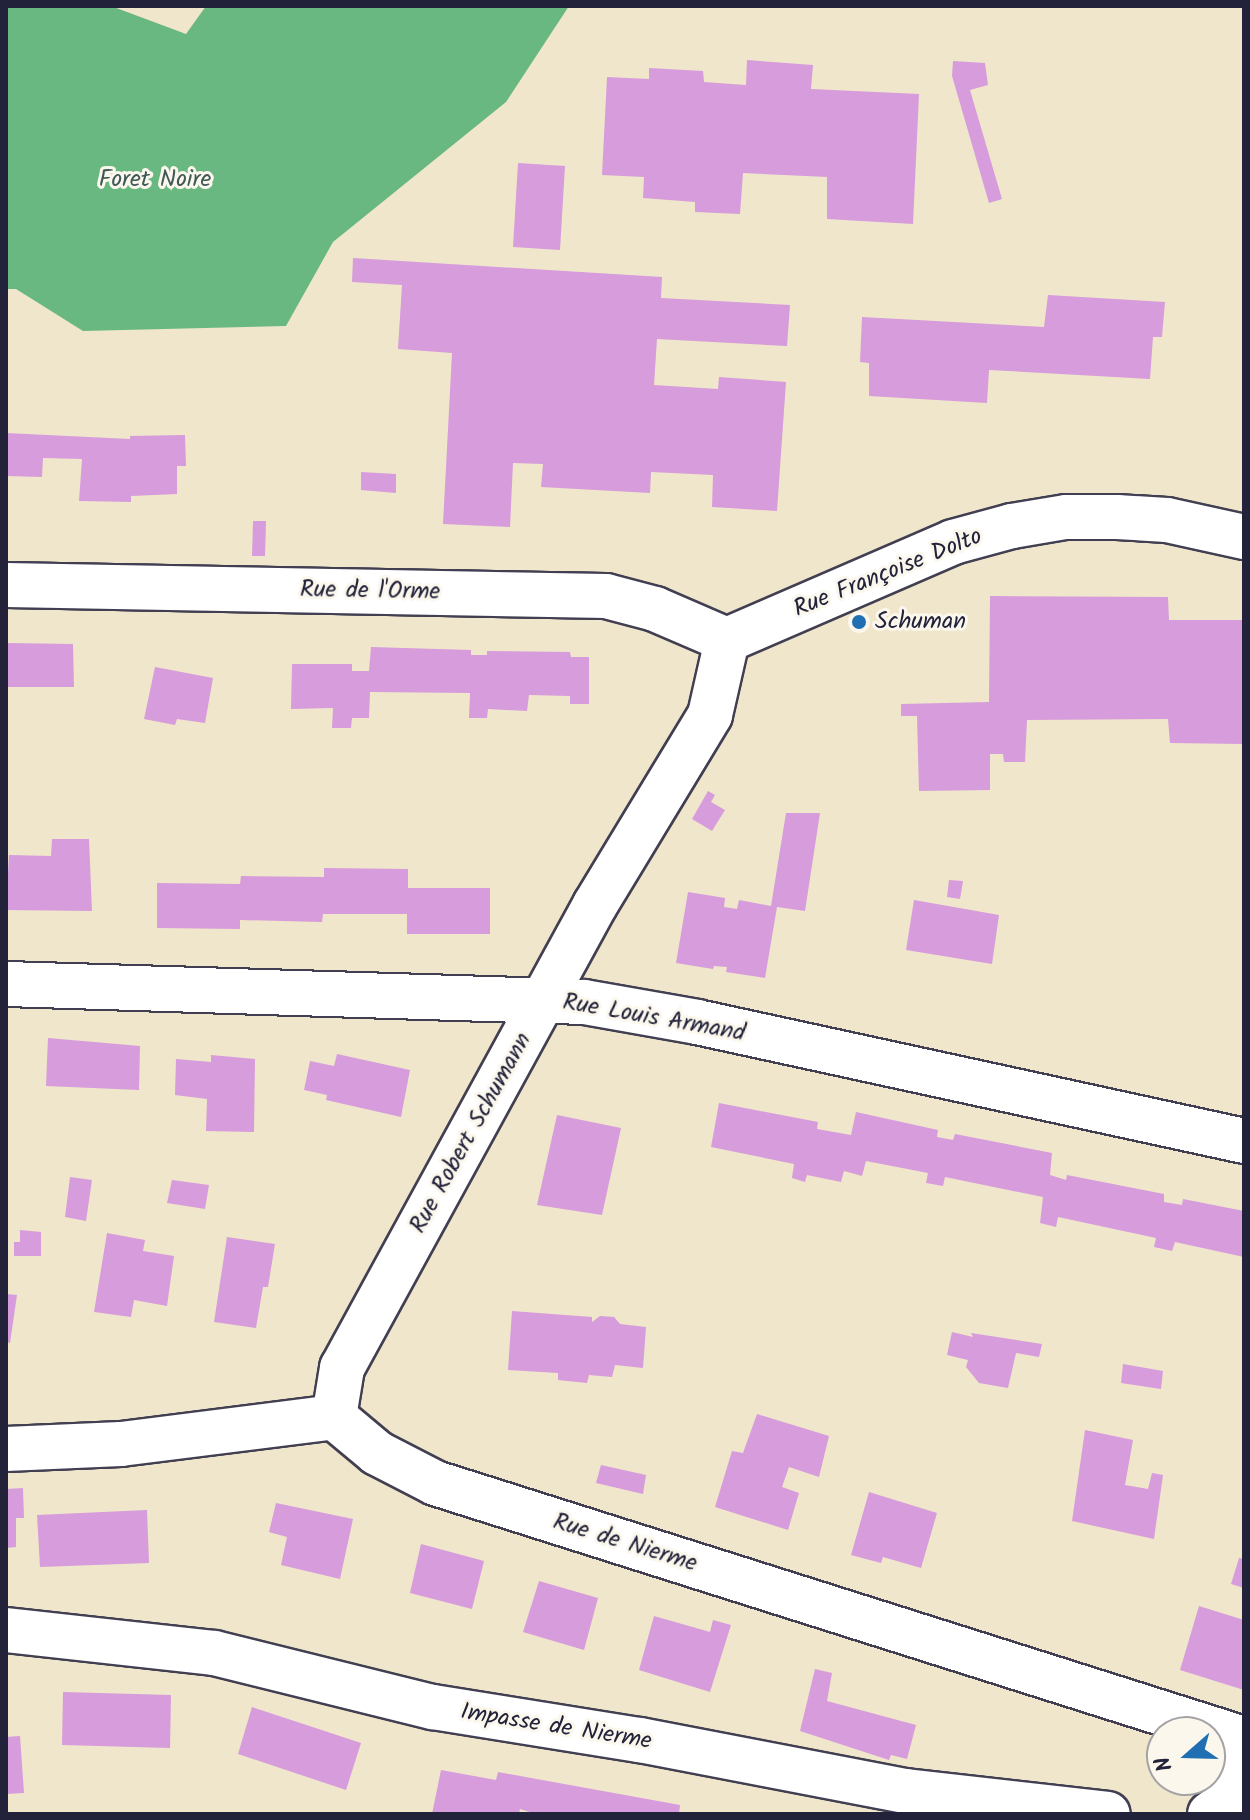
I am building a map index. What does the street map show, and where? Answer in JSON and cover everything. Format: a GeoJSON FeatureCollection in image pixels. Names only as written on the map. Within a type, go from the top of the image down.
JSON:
{"type":"FeatureCollection","features":[{"type":"Feature","properties":{"kind":"street","name":"Rue Françoise Dolto"},"geometry":{"type":"LineString","coordinates":[[727,640],[953,542],[1012,526],[1066,517],[1117,517],[1167,520],[1244,537]]}},
{"type":"Feature","properties":{"kind":"street","name":"Rue de l'Orme"},"geometry":{"type":"LineString","coordinates":[[6,585],[606,596],[655,609],[727,640]]}},
{"type":"Feature","properties":{"kind":"street","name":"Rue Robert Schumann"},"geometry":{"type":"LineString","coordinates":[[334,1417],[342,1368],[595,905],[710,715],[727,640]]}},
{"type":"Feature","properties":{"kind":"street","name":"Rue Louis Armand"},"geometry":{"type":"LineString","coordinates":[[6,984],[584,1002],[697,1022],[1244,1141]]}},
{"type":"Feature","properties":{"kind":"street"},"geometry":{"type":"LineString","coordinates":[[6,1449],[121,1444],[334,1417]]}},
{"type":"Feature","properties":{"kind":"street","name":"Rue de Nierme"},"geometry":{"type":"LineString","coordinates":[[334,1417],[377,1453],[435,1483],[1244,1739]]}},
{"type":"Feature","properties":{"kind":"street","name":"Impasse de Nierme"},"geometry":{"type":"LineString","coordinates":[[6,1630],[214,1653],[433,1707],[640,1740],[906,1791],[1108,1814]]}},
{"type":"Feature","properties":{"kind":"street"},"geometry":{"type":"LineString","coordinates":[[1210,1814],[1229,1800],[1244,1756]]}},
{"type":"Feature","properties":{"kind":"green space","name":"Foret Noire"},"geometry":{"type":"Polygon","coordinates":[[[6,6],[111,6],[186,34],[206,6],[569,6],[506,102],[333,242],[286,326],[83,331],[16,289],[6,289],[6,6]]]}},
{"type":"Feature","properties":{"kind":"building"},"geometry":{"type":"Polygon","coordinates":[[[747,60],[813,65],[811,89],[919,94],[913,224],[827,219],[827,177],[743,173],[740,214],[695,212],[695,202],[643,198],[644,177],[602,175],[607,77],[649,79],[649,68],[703,71],[704,82],[746,85],[747,60]]]}},
{"type":"Feature","properties":{"kind":"building"},"geometry":{"type":"Polygon","coordinates":[[[953,61],[985,63],[988,85],[970,90],[1002,199],[989,203],[952,76],[953,61]]]}},
{"type":"Feature","properties":{"kind":"building"},"geometry":{"type":"Polygon","coordinates":[[[518,163],[565,166],[560,250],[513,247],[518,163]]]}},
{"type":"Feature","properties":{"kind":"building"},"geometry":{"type":"Polygon","coordinates":[[[353,258],[662,277],[661,298],[790,305],[787,346],[657,339],[654,385],[718,389],[719,377],[786,382],[777,511],[712,507],[713,475],[651,472],[650,493],[541,487],[543,464],[513,463],[510,527],[443,524],[452,353],[398,349],[402,285],[352,282],[353,258]]]}},
{"type":"Feature","properties":{"kind":"building"},"geometry":{"type":"Polygon","coordinates":[[[1048,295],[1165,302],[1162,337],[1153,337],[1150,379],[989,370],[987,403],[869,396],[869,363],[860,362],[862,317],[1044,327],[1048,295]]]}},
{"type":"Feature","properties":{"kind":"building"},"geometry":{"type":"Polygon","coordinates":[[[6,433],[130,439],[130,436],[185,435],[186,466],[177,466],[177,494],[131,496],[131,502],[79,501],[82,459],[43,458],[42,477],[6,476],[6,433]]]}},
{"type":"Feature","properties":{"kind":"building"},"geometry":{"type":"Polygon","coordinates":[[[361,472],[396,474],[396,493],[361,490],[361,472]]]}},
{"type":"Feature","properties":{"kind":"building"},"geometry":{"type":"Polygon","coordinates":[[[253,521],[266,521],[265,556],[252,556],[253,521]]]}},
{"type":"Feature","properties":{"kind":"building"},"geometry":{"type":"Polygon","coordinates":[[[990,596],[1168,597],[1169,620],[1244,620],[1244,744],[1170,743],[1168,719],[1027,720],[1025,762],[1004,762],[1003,754],[990,754],[990,790],[919,791],[917,716],[901,716],[901,704],[989,702],[990,596]]]}},
{"type":"Feature","properties":{"kind":"building"},"geometry":{"type":"Polygon","coordinates":[[[6,643],[73,644],[74,687],[6,687],[6,643]]]}},
{"type":"Feature","properties":{"kind":"building"},"geometry":{"type":"Polygon","coordinates":[[[371,647],[471,650],[471,655],[487,655],[487,651],[570,652],[571,657],[589,657],[589,704],[570,704],[570,696],[529,695],[527,711],[488,709],[487,718],[469,718],[470,693],[370,692],[369,718],[352,718],[351,728],[332,728],[333,708],[291,709],[292,664],[352,664],[352,671],[369,671],[371,647]]]}},
{"type":"Feature","properties":{"kind":"building"},"geometry":{"type":"Polygon","coordinates":[[[155,667],[213,678],[205,723],[177,719],[175,725],[144,719],[155,667]]]}},
{"type":"Feature","properties":{"kind":"building"},"geometry":{"type":"Polygon","coordinates":[[[708,791],[715,795],[711,802],[725,810],[712,831],[692,819],[708,791]]]}},
{"type":"Feature","properties":{"kind":"building"},"geometry":{"type":"Polygon","coordinates":[[[786,813],[820,813],[805,911],[777,907],[765,978],[726,972],[727,967],[714,966],[713,969],[676,963],[688,892],[725,898],[724,907],[737,909],[739,900],[771,906],[786,813]]]}},
{"type":"Feature","properties":{"kind":"building"},"geometry":{"type":"Polygon","coordinates":[[[52,839],[89,839],[92,911],[6,910],[9,855],[51,856],[52,839]]]}},
{"type":"Feature","properties":{"kind":"building"},"geometry":{"type":"Polygon","coordinates":[[[324,868],[408,869],[408,888],[490,888],[490,934],[407,934],[407,914],[323,914],[322,922],[240,920],[240,929],[157,928],[157,883],[240,884],[241,876],[324,877],[324,868]]]}},
{"type":"Feature","properties":{"kind":"building"},"geometry":{"type":"Polygon","coordinates":[[[949,880],[963,881],[960,899],[947,897],[949,880]]]}},
{"type":"Feature","properties":{"kind":"building"},"geometry":{"type":"Polygon","coordinates":[[[914,900],[999,915],[992,964],[906,950],[914,900]]]}},
{"type":"Feature","properties":{"kind":"building"},"geometry":{"type":"Polygon","coordinates":[[[48,1038],[140,1046],[139,1090],[46,1086],[48,1038]]]}},
{"type":"Feature","properties":{"kind":"building"},"geometry":{"type":"Polygon","coordinates":[[[337,1054],[410,1070],[401,1117],[326,1100],[327,1095],[304,1090],[310,1061],[334,1066],[337,1054]]]}},
{"type":"Feature","properties":{"kind":"building"},"geometry":{"type":"Polygon","coordinates":[[[211,1055],[255,1059],[254,1132],[206,1131],[207,1099],[175,1095],[176,1059],[211,1062],[211,1055]]]}},
{"type":"Feature","properties":{"kind":"building"},"geometry":{"type":"Polygon","coordinates":[[[719,1103],[818,1122],[817,1129],[851,1135],[856,1112],[938,1130],[937,1137],[953,1140],[955,1134],[1052,1153],[1050,1175],[1066,1180],[1067,1175],[1164,1194],[1164,1202],[1182,1205],[1183,1199],[1244,1211],[1244,1257],[1175,1242],[1172,1251],[1154,1247],[1156,1238],[1058,1217],[1056,1227],[1040,1223],[1043,1197],[945,1177],[943,1186],[926,1183],[928,1173],[866,1161],[862,1176],[844,1171],[841,1182],[807,1175],[805,1182],[792,1178],[794,1164],[711,1147],[719,1103]]]}},
{"type":"Feature","properties":{"kind":"building"},"geometry":{"type":"Polygon","coordinates":[[[557,1115],[621,1128],[602,1215],[537,1205],[557,1115]]]}},
{"type":"Feature","properties":{"kind":"building"},"geometry":{"type":"Polygon","coordinates":[[[70,1177],[92,1180],[86,1221],[65,1217],[70,1177]]]}},
{"type":"Feature","properties":{"kind":"building"},"geometry":{"type":"Polygon","coordinates":[[[172,1180],[209,1185],[205,1209],[167,1203],[172,1180]]]}},
{"type":"Feature","properties":{"kind":"building"},"geometry":{"type":"Polygon","coordinates":[[[20,1230],[41,1232],[41,1256],[14,1256],[14,1242],[20,1242],[20,1230]]]}},
{"type":"Feature","properties":{"kind":"building"},"geometry":{"type":"Polygon","coordinates":[[[107,1233],[145,1240],[143,1251],[174,1256],[167,1306],[134,1300],[131,1317],[94,1312],[107,1233]]]}},
{"type":"Feature","properties":{"kind":"building"},"geometry":{"type":"Polygon","coordinates":[[[227,1237],[275,1244],[268,1287],[263,1287],[256,1328],[214,1322],[227,1237]]]}},
{"type":"Feature","properties":{"kind":"building"},"geometry":{"type":"Polygon","coordinates":[[[6,1294],[17,1295],[10,1343],[6,1342],[6,1294]]]}},
{"type":"Feature","properties":{"kind":"building"},"geometry":{"type":"Polygon","coordinates":[[[512,1311],[592,1317],[592,1322],[600,1316],[614,1317],[620,1324],[646,1327],[643,1368],[615,1365],[612,1377],[589,1375],[587,1383],[558,1380],[558,1373],[508,1370],[512,1311]]]}},
{"type":"Feature","properties":{"kind":"building"},"geometry":{"type":"Polygon","coordinates":[[[952,1332],[1042,1344],[1039,1357],[1016,1353],[1008,1388],[979,1383],[966,1367],[968,1360],[947,1355],[952,1332]]]}},
{"type":"Feature","properties":{"kind":"building"},"geometry":{"type":"Polygon","coordinates":[[[1123,1364],[1163,1371],[1161,1389],[1121,1383],[1123,1364]]]}},
{"type":"Feature","properties":{"kind":"building"},"geometry":{"type":"Polygon","coordinates":[[[757,1414],[829,1436],[819,1477],[789,1467],[782,1487],[799,1493],[788,1530],[715,1507],[732,1451],[743,1453],[757,1414]]]}},
{"type":"Feature","properties":{"kind":"building"},"geometry":{"type":"Polygon","coordinates":[[[1085,1430],[1133,1440],[1125,1485],[1148,1489],[1152,1473],[1163,1475],[1154,1539],[1072,1521],[1085,1430]]]}},
{"type":"Feature","properties":{"kind":"building"},"geometry":{"type":"Polygon","coordinates":[[[601,1465],[646,1475],[643,1494],[596,1483],[601,1465]]]}},
{"type":"Feature","properties":{"kind":"building"},"geometry":{"type":"Polygon","coordinates":[[[23,1488],[24,1518],[16,1518],[16,1547],[6,1548],[6,1489],[23,1488]]]}},
{"type":"Feature","properties":{"kind":"building"},"geometry":{"type":"Polygon","coordinates":[[[869,1492],[937,1513],[921,1568],[883,1557],[881,1563],[851,1555],[869,1492]]]}},
{"type":"Feature","properties":{"kind":"building"},"geometry":{"type":"Polygon","coordinates":[[[276,1503],[353,1519],[340,1579],[281,1565],[287,1537],[269,1532],[276,1503]]]}},
{"type":"Feature","properties":{"kind":"building"},"geometry":{"type":"Polygon","coordinates":[[[147,1510],[149,1563],[40,1567],[37,1515],[147,1510]]]}},
{"type":"Feature","properties":{"kind":"building"},"geometry":{"type":"Polygon","coordinates":[[[421,1544],[484,1561],[472,1609],[410,1593],[421,1544]]]}},
{"type":"Feature","properties":{"kind":"building"},"geometry":{"type":"Polygon","coordinates":[[[1239,1558],[1244,1559],[1244,1588],[1231,1584],[1239,1558]]]}},
{"type":"Feature","properties":{"kind":"building"},"geometry":{"type":"Polygon","coordinates":[[[539,1581],[598,1598],[584,1650],[523,1632],[539,1581]]]}},
{"type":"Feature","properties":{"kind":"building"},"geometry":{"type":"Polygon","coordinates":[[[1199,1606],[1244,1620],[1244,1690],[1180,1670],[1199,1606]]]}},
{"type":"Feature","properties":{"kind":"building"},"geometry":{"type":"Polygon","coordinates":[[[654,1616],[710,1632],[713,1620],[731,1625],[710,1692],[639,1670],[654,1616]]]}},
{"type":"Feature","properties":{"kind":"building"},"geometry":{"type":"Polygon","coordinates":[[[815,1669],[832,1673],[827,1701],[916,1725],[907,1759],[891,1755],[889,1760],[800,1731],[815,1669]]]}},
{"type":"Feature","properties":{"kind":"building"},"geometry":{"type":"Polygon","coordinates":[[[63,1692],[171,1695],[170,1748],[62,1745],[63,1692]]]}},
{"type":"Feature","properties":{"kind":"building"},"geometry":{"type":"Polygon","coordinates":[[[252,1707],[361,1743],[346,1790],[238,1754],[252,1707]]]}},
{"type":"Feature","properties":{"kind":"building"},"geometry":{"type":"Polygon","coordinates":[[[20,1736],[24,1793],[6,1794],[6,1737],[20,1736]]]}},
{"type":"Feature","properties":{"kind":"building"},"geometry":{"type":"Polygon","coordinates":[[[441,1770],[496,1780],[498,1772],[680,1805],[679,1814],[536,1814],[520,1809],[519,1814],[432,1814],[441,1770]]]}},
{"type":"Feature","properties":{"kind":"place","name":"Schuman"},"geometry":{"type":"Point","coordinates":[859,622]}}]}
